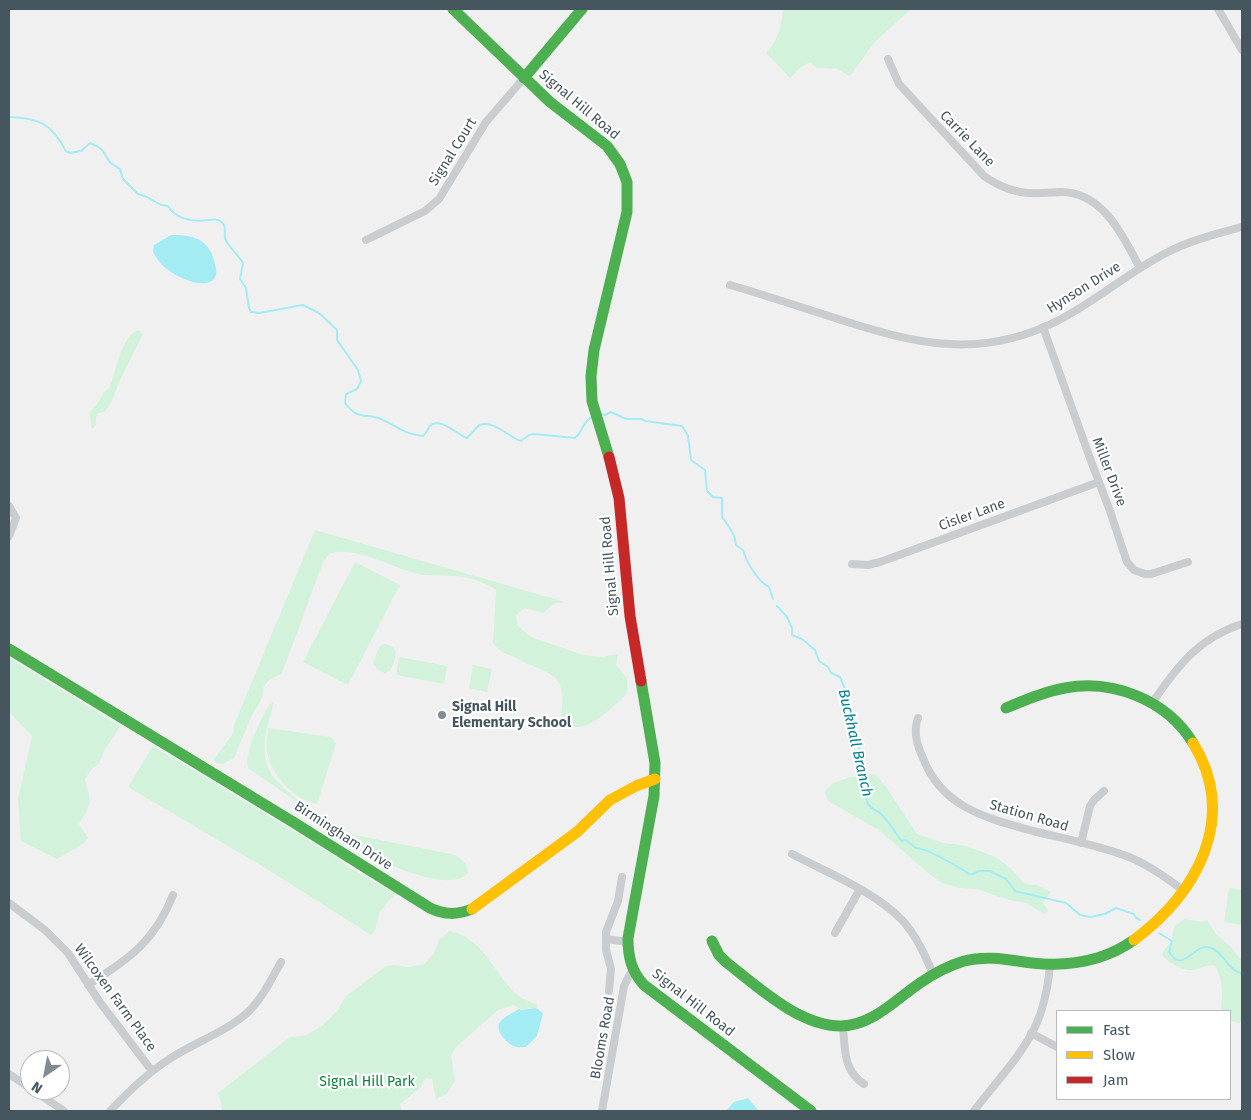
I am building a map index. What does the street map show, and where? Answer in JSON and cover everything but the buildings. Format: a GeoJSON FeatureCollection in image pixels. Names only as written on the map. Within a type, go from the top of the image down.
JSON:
{"type":"FeatureCollection","features":[{"type":"Feature","properties":{"kind":"street","name":"Signal Hill Road"},"geometry":{"type":"LineString","coordinates":[[453,9],[558,110],[607,146],[620,164],[627,182],[627,212],[593,356],[591,389],[595,414],[612,465],[619,498],[630,616],[653,749],[655,779],[654,796],[628,942],[629,962],[632,970],[644,985],[810,1111]]}},
{"type":"Feature","properties":{"kind":"street"},"geometry":{"type":"LineString","coordinates":[[524,78],[582,9]]}},
{"type":"Feature","properties":{"kind":"street"},"geometry":{"type":"LineString","coordinates":[[1218,9],[1242,50]]}},
{"type":"Feature","properties":{"kind":"street","name":"Carrie Lane"},"geometry":{"type":"LineString","coordinates":[[888,58],[899,84],[984,176],[992,182],[1014,191],[1041,194],[1062,192],[1079,195],[1088,200],[1103,211],[1119,229],[1140,268]]}},
{"type":"Feature","properties":{"kind":"street","name":"Signal Court"},"geometry":{"type":"LineString","coordinates":[[366,240],[426,211],[439,199],[486,122],[524,78]]}},
{"type":"Feature","properties":{"kind":"street","name":"Hynson Drive"},"geometry":{"type":"LineString","coordinates":[[730,285],[880,333],[932,344],[960,345],[994,342],[1026,334],[1074,312],[1165,253],[1196,240],[1242,227]]}},
{"type":"Feature","properties":{"kind":"street","name":"Miller Drive"},"geometry":{"type":"LineString","coordinates":[[1043,327],[1130,567],[1140,573],[1151,574],[1188,562]]}},
{"type":"Feature","properties":{"kind":"street","name":"Cisler Lane"},"geometry":{"type":"LineString","coordinates":[[852,564],[868,565],[880,562],[1099,482]]}},
{"type":"Feature","properties":{"kind":"street"},"geometry":{"type":"LineString","coordinates":[[9,506],[16,518],[9,536]]}},
{"type":"Feature","properties":{"kind":"street"},"geometry":{"type":"LineString","coordinates":[[1152,703],[1172,675],[1191,654],[1214,637],[1242,624]]}},
{"type":"Feature","properties":{"kind":"street","name":"Birmingham Drive"},"geometry":{"type":"LineString","coordinates":[[9,648],[430,908],[446,915],[459,914],[474,908],[577,832],[610,800],[620,793],[655,779]]}},
{"type":"Feature","properties":{"kind":"street"},"geometry":{"type":"LineString","coordinates":[[712,941],[719,955],[726,962],[791,1010],[812,1021],[825,1025],[843,1026],[860,1023],[875,1016],[916,984],[955,964],[976,958],[1007,958],[1050,965],[1074,964],[1112,953],[1138,937],[1184,891],[1198,868],[1210,837],[1212,795],[1206,768],[1195,745],[1178,723],[1152,703],[1124,691],[1086,686],[1049,692],[1006,708]]}},
{"type":"Feature","properties":{"kind":"street","name":"Station Road"},"geometry":{"type":"LineString","coordinates":[[918,718],[915,733],[924,762],[937,784],[969,810],[994,820],[1117,853],[1142,863],[1184,891]]}},
{"type":"Feature","properties":{"kind":"street"},"geometry":{"type":"LineString","coordinates":[[1081,843],[1090,806],[1104,791]]}},
{"type":"Feature","properties":{"kind":"street"},"geometry":{"type":"LineString","coordinates":[[792,854],[882,902],[902,920],[918,942],[933,974]]}},
{"type":"Feature","properties":{"kind":"street"},"geometry":{"type":"LineString","coordinates":[[609,991],[611,969],[606,950],[607,928],[618,901],[622,877]]}},
{"type":"Feature","properties":{"kind":"street"},"geometry":{"type":"LineString","coordinates":[[835,933],[860,889]]}},
{"type":"Feature","properties":{"kind":"street"},"geometry":{"type":"LineString","coordinates":[[88,985],[127,960],[143,945],[161,923],[173,896]]}},
{"type":"Feature","properties":{"kind":"street","name":"Wilcoxen Farm Place"},"geometry":{"type":"LineString","coordinates":[[9,903],[58,942],[68,953],[110,1018],[152,1071]]}},
{"type":"Feature","properties":{"kind":"street"},"geometry":{"type":"LineString","coordinates":[[606,939],[628,942]]}},
{"type":"Feature","properties":{"kind":"street"},"geometry":{"type":"LineString","coordinates":[[110,1111],[152,1071],[185,1050],[230,1026],[243,1016],[257,1002],[281,962]]}},
{"type":"Feature","properties":{"kind":"street"},"geometry":{"type":"LineString","coordinates":[[974,1111],[1012,1063],[1031,1033],[1046,994],[1050,965]]}},
{"type":"Feature","properties":{"kind":"street","name":"Blooms Road"},"geometry":{"type":"LineString","coordinates":[[602,1111],[624,986],[632,970]]}},
{"type":"Feature","properties":{"kind":"street"},"geometry":{"type":"LineString","coordinates":[[843,1026],[845,1056],[848,1066],[854,1078],[864,1084]]}},
{"type":"Feature","properties":{"kind":"street"},"geometry":{"type":"LineString","coordinates":[[1031,1033],[1056,1046]]}},
{"type":"Feature","properties":{"kind":"street"},"geometry":{"type":"LineString","coordinates":[[9,1074],[20,1082]]}},
{"type":"Feature","properties":{"kind":"street"},"geometry":{"type":"LineString","coordinates":[[48,1100],[64,1111]]}},
{"type":"Feature","properties":{"kind":"green space"},"geometry":{"type":"Polygon","coordinates":[[[783,9],[911,9],[874,43],[850,76],[837,69],[817,68],[810,62],[800,68],[790,78],[766,53],[779,32],[783,9]]]}},
{"type":"Feature","properties":{"kind":"green space"},"geometry":{"type":"Polygon","coordinates":[[[139,330],[143,334],[120,380],[111,403],[105,411],[97,414],[96,424],[93,429],[91,427],[90,412],[98,403],[103,393],[109,388],[127,339],[139,330]]]}},
{"type":"Feature","properties":{"kind":"green space"},"geometry":{"type":"Polygon","coordinates":[[[315,530],[565,602],[555,603],[543,613],[524,608],[516,615],[517,625],[531,637],[584,655],[603,657],[618,654],[616,665],[627,678],[627,693],[603,715],[589,724],[582,727],[572,727],[560,723],[562,693],[560,684],[555,678],[549,673],[503,652],[493,643],[496,590],[470,578],[420,574],[363,555],[341,552],[330,553],[323,562],[282,673],[268,681],[263,688],[262,698],[251,717],[234,758],[222,764],[216,763],[214,759],[233,734],[234,725],[315,530]]]}},
{"type":"Feature","properties":{"kind":"green space"},"geometry":{"type":"Polygon","coordinates":[[[355,562],[400,585],[348,685],[303,662],[355,562]]]}},
{"type":"Feature","properties":{"kind":"green space"},"geometry":{"type":"Polygon","coordinates":[[[380,645],[390,645],[396,654],[391,670],[385,673],[378,670],[373,663],[380,645]]]}},
{"type":"Feature","properties":{"kind":"green space"},"geometry":{"type":"Polygon","coordinates":[[[399,657],[447,666],[444,684],[396,675],[399,657]]]}},
{"type":"Feature","properties":{"kind":"green space"},"geometry":{"type":"Polygon","coordinates":[[[9,658],[120,726],[102,755],[99,764],[92,769],[85,779],[90,802],[79,824],[88,838],[84,843],[57,859],[21,841],[18,799],[32,736],[9,712],[9,658]]]}},
{"type":"Feature","properties":{"kind":"green space"},"geometry":{"type":"Polygon","coordinates":[[[473,665],[492,669],[487,692],[469,688],[473,665]]]}},
{"type":"Feature","properties":{"kind":"green space"},"geometry":{"type":"Polygon","coordinates":[[[273,703],[265,738],[266,762],[281,786],[306,808],[248,768],[248,753],[254,735],[270,704],[273,703]]]}},
{"type":"Feature","properties":{"kind":"green space"},"geometry":{"type":"Polygon","coordinates":[[[268,728],[331,737],[336,743],[317,804],[292,792],[279,778],[267,752],[268,728]]]}},
{"type":"Feature","properties":{"kind":"green space"},"geometry":{"type":"Polygon","coordinates":[[[153,746],[395,894],[380,911],[375,930],[371,935],[267,869],[128,787],[153,746]]]}},
{"type":"Feature","properties":{"kind":"green space"},"geometry":{"type":"Polygon","coordinates":[[[871,774],[876,775],[886,787],[917,834],[943,843],[962,845],[995,857],[1009,867],[1025,884],[1037,885],[1051,892],[1043,902],[1048,911],[1044,914],[1026,903],[1009,900],[976,889],[959,888],[942,883],[879,830],[828,801],[825,791],[833,783],[850,777],[863,777],[871,774]]]}},
{"type":"Feature","properties":{"kind":"green space"},"geometry":{"type":"Polygon","coordinates":[[[349,834],[456,855],[466,864],[468,873],[460,878],[449,880],[419,875],[378,858],[365,850],[356,839],[352,840],[349,834]]]}},
{"type":"Feature","properties":{"kind":"green space"},"geometry":{"type":"Polygon","coordinates":[[[1229,888],[1242,890],[1241,925],[1224,922],[1229,888]]]}},
{"type":"Feature","properties":{"kind":"green space"},"geometry":{"type":"Polygon","coordinates":[[[1185,919],[1201,922],[1207,920],[1216,934],[1231,947],[1242,961],[1242,1019],[1240,1023],[1231,1021],[1231,1010],[1221,1010],[1221,982],[1215,966],[1188,970],[1170,962],[1162,954],[1172,939],[1174,928],[1185,919]]]}},
{"type":"Feature","properties":{"kind":"green space","name":"Signal Hill Park"},"geometry":{"type":"Polygon","coordinates":[[[450,931],[471,940],[516,994],[537,1005],[536,1008],[522,1010],[514,1005],[498,1010],[456,1047],[451,1056],[455,1081],[446,1095],[436,1099],[432,1079],[426,1078],[420,1088],[400,1104],[402,1111],[222,1111],[218,1093],[290,1037],[305,1036],[322,1026],[338,1010],[346,996],[386,966],[406,967],[423,965],[433,955],[440,939],[450,931]]]}},
{"type":"Feature","properties":{"kind":"water"},"geometry":{"type":"Polygon","coordinates":[[[171,235],[194,237],[205,244],[213,256],[216,269],[214,279],[210,282],[197,283],[178,276],[163,266],[153,252],[154,245],[171,235]]]}},
{"type":"Feature","properties":{"kind":"water"},"geometry":{"type":"Polygon","coordinates":[[[536,1008],[543,1013],[537,1036],[526,1047],[517,1047],[508,1043],[499,1031],[500,1022],[519,1009],[536,1008]]]}},
{"type":"Feature","properties":{"kind":"water"},"geometry":{"type":"Polygon","coordinates":[[[748,1098],[758,1110],[726,1111],[734,1102],[748,1098]]]}},
{"type":"Feature","properties":{"kind":"waterway","name":"Buckhall Branch"},"geometry":{"type":"LineString","coordinates":[[9,117],[28,119],[43,124],[55,134],[66,151],[70,153],[81,151],[90,143],[98,147],[110,162],[120,169],[123,179],[138,194],[161,205],[168,206],[181,217],[197,221],[219,220],[224,226],[226,241],[243,263],[240,279],[246,288],[251,312],[259,313],[303,305],[319,313],[337,330],[337,340],[358,370],[361,381],[357,389],[346,394],[345,403],[355,413],[383,420],[416,435],[423,436],[430,426],[438,423],[467,438],[479,425],[485,424],[496,427],[521,441],[534,434],[575,438],[586,422],[592,417]]}},
{"type":"Feature","properties":{"kind":"waterway","name":"Buckhall Branch"},"geometry":{"type":"LineString","coordinates":[[601,414],[605,415],[611,412],[626,419],[642,419],[682,426],[688,436],[691,460],[705,470],[707,491],[713,497],[722,498],[722,517],[734,536],[736,545],[743,550],[753,571],[769,587],[773,599]]}},
{"type":"Feature","properties":{"kind":"waterway","name":"Buckhall Branch"},"geometry":{"type":"LineString","coordinates":[[777,606],[787,617],[792,628],[792,635],[802,639],[815,650],[819,661],[828,667],[831,673],[840,677],[845,689],[853,731],[859,747],[867,802],[885,818],[902,841],[906,840],[916,848],[934,854],[969,874],[979,871],[990,871],[1006,879],[1015,891],[1066,903],[1080,915],[1090,917],[1105,914],[1116,908],[1134,914],[1140,920]]}},
{"type":"Feature","properties":{"kind":"waterway","name":"Buckhall Branch"},"geometry":{"type":"LineString","coordinates":[[1159,933],[1172,941],[1169,952],[1178,960],[1187,958],[1200,948],[1211,948],[1232,968],[1242,973]]}},
{"type":"Feature","properties":{"kind":"traffic: fast"},"geometry":{"type":"LineString","coordinates":[[453,9],[550,102],[607,146],[620,164],[627,182],[627,212],[594,350],[591,376],[592,401],[609,457]]}},
{"type":"Feature","properties":{"kind":"traffic: fast"},"geometry":{"type":"LineString","coordinates":[[524,78],[582,9]]}},
{"type":"Feature","properties":{"kind":"traffic: fast"},"geometry":{"type":"LineString","coordinates":[[9,649],[430,908],[451,913],[472,909]]}},
{"type":"Feature","properties":{"kind":"traffic: fast"},"geometry":{"type":"LineString","coordinates":[[641,681],[655,763],[654,796],[628,938],[633,969],[644,985],[811,1111]]}},
{"type":"Feature","properties":{"kind":"traffic: fast"},"geometry":{"type":"LineString","coordinates":[[1006,708],[1027,699],[1065,688],[1083,686],[1120,690],[1154,704],[1169,715],[1193,743]]}},
{"type":"Feature","properties":{"kind":"traffic: fast"},"geometry":{"type":"LineString","coordinates":[[712,941],[719,955],[726,962],[779,1003],[810,1019],[825,1024],[841,1026],[853,1025],[873,1016],[930,976],[964,961],[990,958],[1045,964],[1072,963],[1098,958],[1134,940]]}},
{"type":"Feature","properties":{"kind":"traffic: slow"},"geometry":{"type":"LineString","coordinates":[[1134,940],[1157,921],[1176,900],[1192,877],[1204,852],[1211,826],[1212,799],[1206,771],[1193,743]]}},
{"type":"Feature","properties":{"kind":"traffic: slow"},"geometry":{"type":"LineString","coordinates":[[472,909],[577,832],[610,800],[636,786],[655,779]]}},
{"type":"Feature","properties":{"kind":"traffic: jam"},"geometry":{"type":"LineString","coordinates":[[609,457],[619,498],[630,616],[641,681]]}},
{"type":"Feature","properties":{"kind":"place","name":"Signal Hill Elementary School"},"geometry":{"type":"Point","coordinates":[442,715]}}]}
